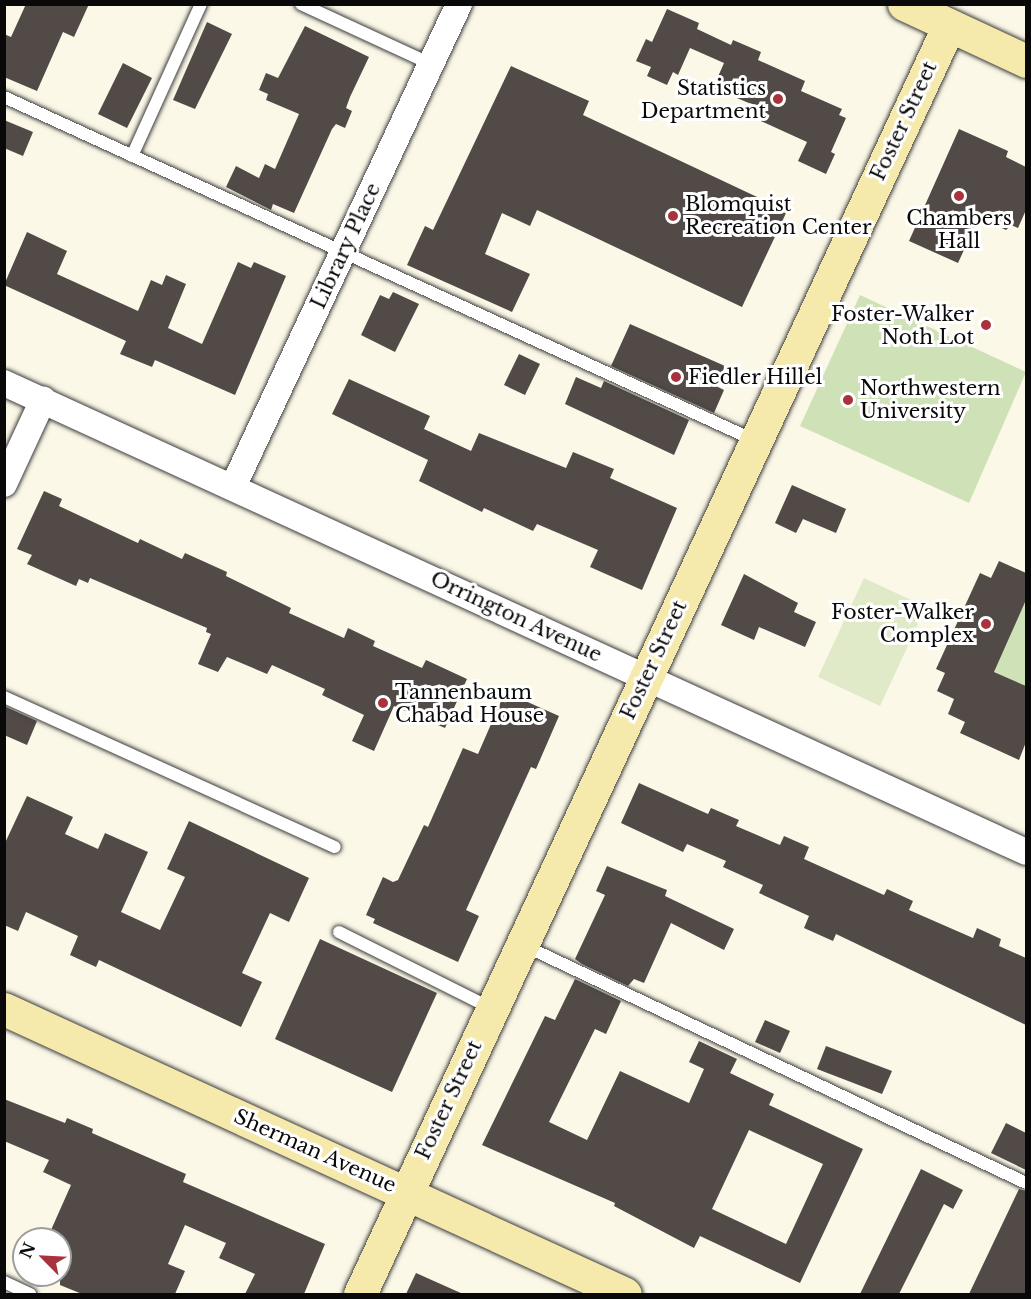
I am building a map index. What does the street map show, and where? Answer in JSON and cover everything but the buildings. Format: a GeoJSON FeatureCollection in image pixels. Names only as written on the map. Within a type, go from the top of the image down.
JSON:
{"type":"FeatureCollection","features":[{"type":"Feature","properties":{"kind":"street","name":"Library Place"},"geometry":{"type":"LineString","coordinates":[[233,487],[459,4]]}},
{"type":"Feature","properties":{"kind":"street"},"geometry":{"type":"LineString","coordinates":[[904,4],[1026,61]]}},
{"type":"Feature","properties":{"kind":"street","name":"Foster Street"},"geometry":{"type":"LineString","coordinates":[[360,1294],[949,25]]}},
{"type":"Feature","properties":{"kind":"street","name":"Orrington Avenue"},"geometry":{"type":"LineString","coordinates":[[4,383],[1026,852]]}},
{"type":"Feature","properties":{"kind":"street"},"geometry":{"type":"LineString","coordinates":[[4,484],[43,400]]}},
{"type":"Feature","properties":{"kind":"street","name":"Sherman Avenue"},"geometry":{"type":"LineString","coordinates":[[4,1009],[625,1294]]}},
{"type":"Feature","properties":{"kind":"lane"},"geometry":{"type":"LineString","coordinates":[[132,156],[201,4]]}},
{"type":"Feature","properties":{"kind":"lane"},"geometry":{"type":"LineString","coordinates":[[301,4],[431,64]]}},
{"type":"Feature","properties":{"kind":"lane"},"geometry":{"type":"LineString","coordinates":[[4,97],[756,440]]}},
{"type":"Feature","properties":{"kind":"lane"},"geometry":{"type":"LineString","coordinates":[[4,697],[335,847]]}},
{"type":"Feature","properties":{"kind":"lane"},"geometry":{"type":"LineString","coordinates":[[339,932],[492,1009]]}},
{"type":"Feature","properties":{"kind":"lane"},"geometry":{"type":"LineString","coordinates":[[522,945],[1026,1183]]}},
{"type":"Feature","properties":{"kind":"lane"},"geometry":{"type":"LineString","coordinates":[[4,1282],[30,1294]]}},
{"type":"Feature","properties":{"kind":"green space"},"geometry":{"type":"Polygon","coordinates":[[[860,295],[1026,372],[969,503],[800,426],[860,295]]]}},
{"type":"Feature","properties":{"kind":"green space"},"geometry":{"type":"Polygon","coordinates":[[[864,578],[926,607],[880,706],[818,677],[864,578]]]}},
{"type":"Feature","properties":{"kind":"green space"},"geometry":{"type":"Polygon","coordinates":[[[1024,604],[1026,605],[1026,686],[994,672],[1024,604]]]}},
{"type":"Feature","properties":{"kind":"place","name":"Statistics Department"},"geometry":{"type":"Point","coordinates":[778,99]}},
{"type":"Feature","properties":{"kind":"place","name":"Chambers Hall"},"geometry":{"type":"Point","coordinates":[959,196]}},
{"type":"Feature","properties":{"kind":"place","name":"Blomquist Recreation Center"},"geometry":{"type":"Point","coordinates":[673,216]}},
{"type":"Feature","properties":{"kind":"place","name":"Foster-Walker Noth Lot"},"geometry":{"type":"Point","coordinates":[986,325]}},
{"type":"Feature","properties":{"kind":"place","name":"Fiedler Hillel"},"geometry":{"type":"Point","coordinates":[676,377]}},
{"type":"Feature","properties":{"kind":"place","name":"Northwestern University"},"geometry":{"type":"Point","coordinates":[848,400]}},
{"type":"Feature","properties":{"kind":"place","name":"Foster-Walker Complex"},"geometry":{"type":"Point","coordinates":[986,624]}},
{"type":"Feature","properties":{"kind":"place","name":"Tannenbaum Chabad House"},"geometry":{"type":"Point","coordinates":[383,703]}}]}
